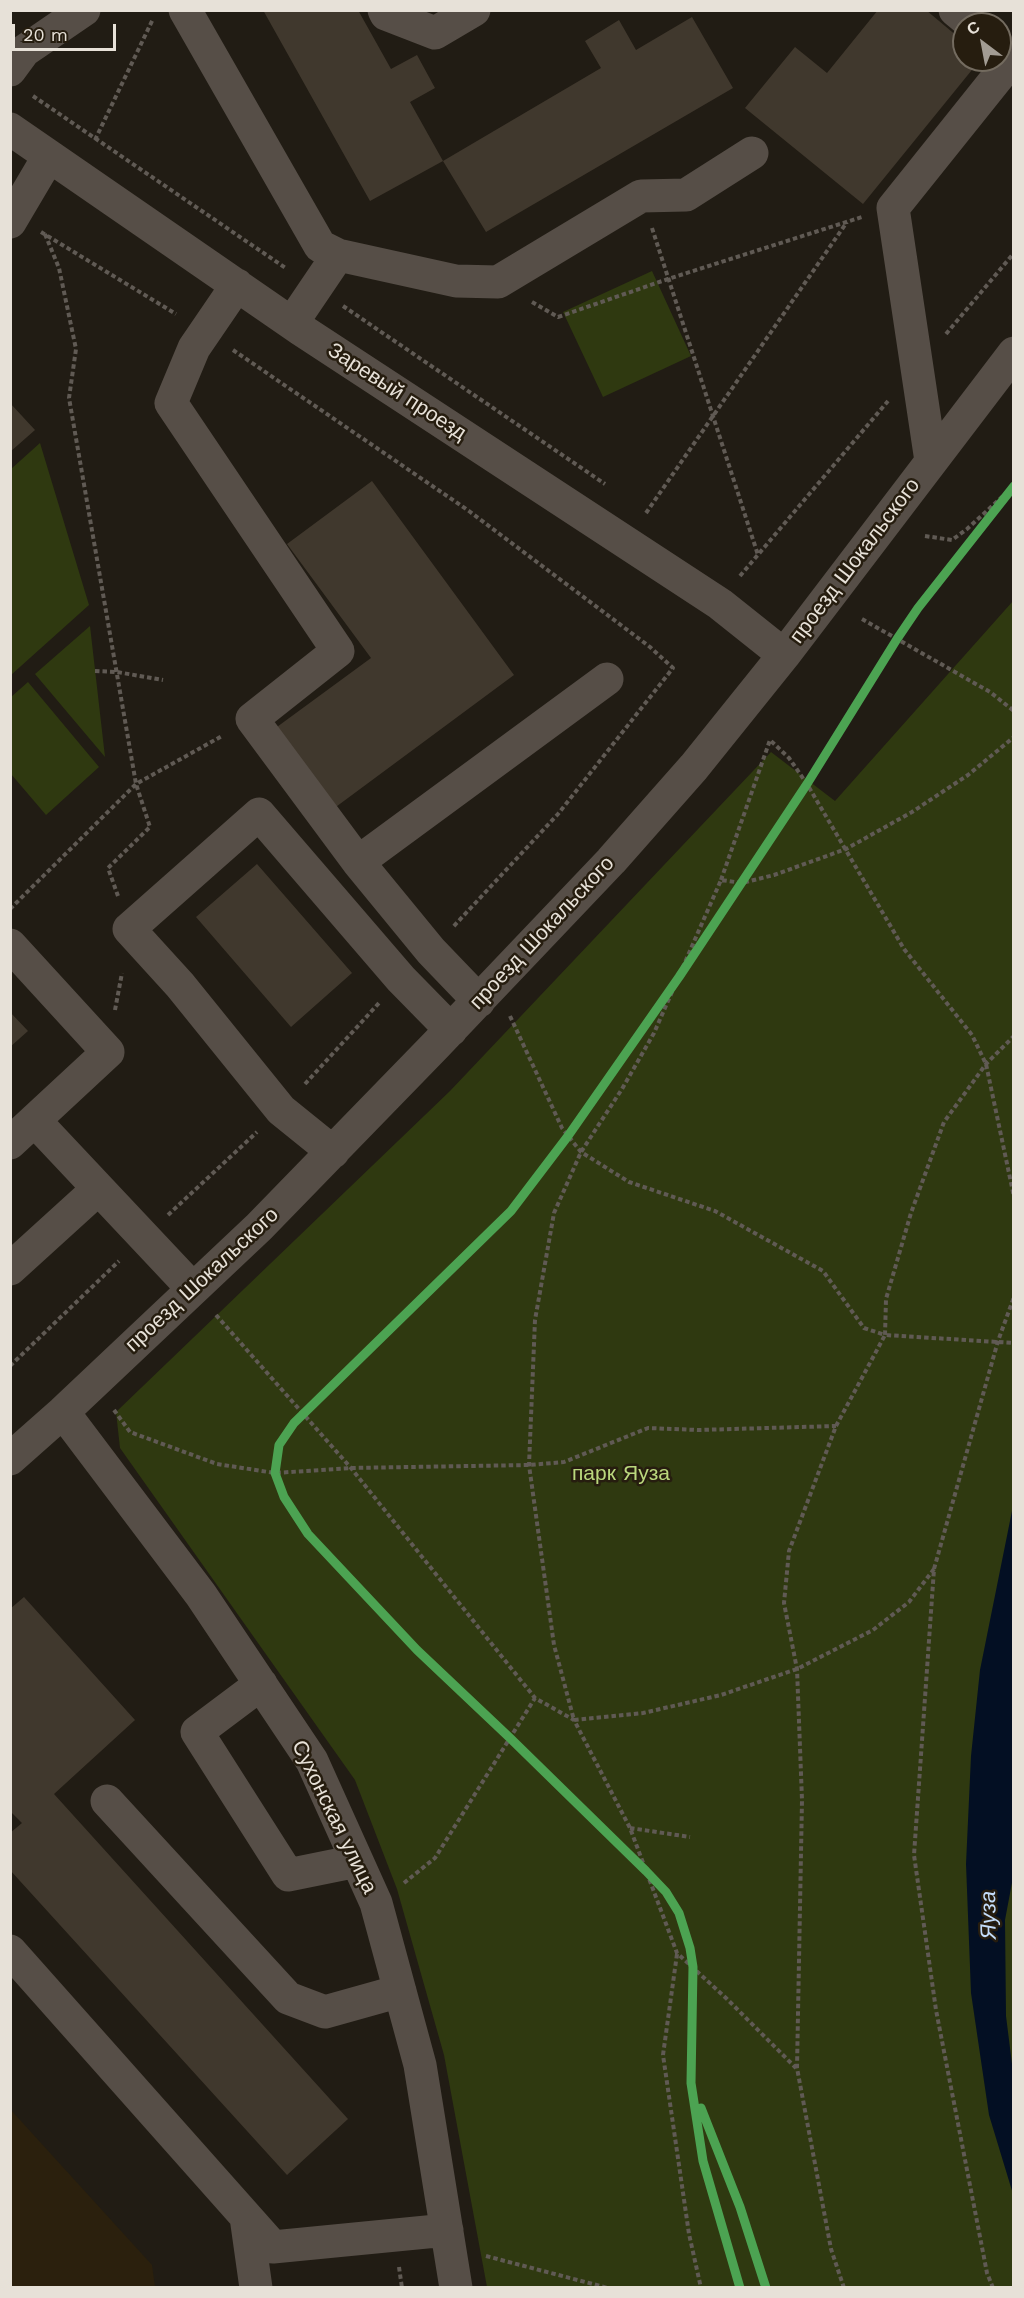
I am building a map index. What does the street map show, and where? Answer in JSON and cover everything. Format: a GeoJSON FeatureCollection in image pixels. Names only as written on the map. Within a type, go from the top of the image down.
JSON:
{"type":"FeatureCollection","features":[{"type":"Feature","properties":{"kind":"street"},"geometry":{"type":"LineString","coordinates":[[20,81],[24,51],[84,10]]}},
{"type":"Feature","properties":{"kind":"street"},"geometry":{"type":"LineString","coordinates":[[185,10],[320,246],[338,255],[456,281],[498,282],[641,196],[686,195],[752,153]]}},
{"type":"Feature","properties":{"kind":"street"},"geometry":{"type":"LineString","coordinates":[[384,10],[386,14],[435,33],[474,10]]}},
{"type":"Feature","properties":{"kind":"street"},"geometry":{"type":"LineString","coordinates":[[931,461],[893,208],[1013,59]]}},
{"type":"Feature","properties":{"kind":"street","name":"Заревый проезд"},"geometry":{"type":"LineString","coordinates":[[10,129],[292,323],[720,604],[784,655]]}},
{"type":"Feature","properties":{"kind":"street"},"geometry":{"type":"LineString","coordinates":[[12,218],[49,156]]}},
{"type":"Feature","properties":{"kind":"street"},"geometry":{"type":"LineString","coordinates":[[292,323],[338,255]]}},
{"type":"Feature","properties":{"kind":"street"},"geometry":{"type":"LineString","coordinates":[[237,285],[194,348],[171,403],[338,651],[252,719],[358,862],[431,951],[479,1001]]}},
{"type":"Feature","properties":{"kind":"street","name":"проезд Шокальского"},"geometry":{"type":"LineString","coordinates":[[10,1459],[63,1412],[203,1300],[259,1227],[479,1001],[627,844],[694,767],[784,655],[1014,353]]}},
{"type":"Feature","properties":{"kind":"street"},"geometry":{"type":"LineString","coordinates":[[358,862],[607,680]]}},
{"type":"Feature","properties":{"kind":"street"},"geometry":{"type":"LineString","coordinates":[[333,1152],[280,1110],[180,985],[129,929],[259,814],[401,979],[451,1030]]}},
{"type":"Feature","properties":{"kind":"street"},"geometry":{"type":"LineString","coordinates":[[10,945],[108,1052],[10,1143]]}},
{"type":"Feature","properties":{"kind":"street"},"geometry":{"type":"LineString","coordinates":[[35,1121],[203,1300]]}},
{"type":"Feature","properties":{"kind":"street"},"geometry":{"type":"LineString","coordinates":[[10,1269],[98,1189]]}},
{"type":"Feature","properties":{"kind":"street","name":"Сухонская улица"},"geometry":{"type":"LineString","coordinates":[[63,1412],[201,1595],[312,1761],[357,1860],[376,1903],[420,2065],[456,2288]]}},
{"type":"Feature","properties":{"kind":"street"},"geometry":{"type":"LineString","coordinates":[[261,1684],[198,1732],[288,1875],[357,1860]]}},
{"type":"Feature","properties":{"kind":"street"},"geometry":{"type":"LineString","coordinates":[[107,1801],[288,1998],[325,2012],[400,1991]]}},
{"type":"Feature","properties":{"kind":"street"},"geometry":{"type":"LineString","coordinates":[[10,1951],[273,2247],[447,2230]]}},
{"type":"Feature","properties":{"kind":"street"},"geometry":{"type":"LineString","coordinates":[[246,2217],[256,2288]]}},
{"type":"Feature","properties":{"kind":"path"},"geometry":{"type":"LineString","coordinates":[[95,138],[157,10]]}},
{"type":"Feature","properties":{"kind":"path"},"geometry":{"type":"LineString","coordinates":[[20,81],[95,138],[606,485]]}},
{"type":"Feature","properties":{"kind":"path"},"geometry":{"type":"LineString","coordinates":[[641,196],[758,555]]}},
{"type":"Feature","properties":{"kind":"path"},"geometry":{"type":"LineString","coordinates":[[498,282],[558,317],[668,279],[893,208]]}},
{"type":"Feature","properties":{"kind":"path"},"geometry":{"type":"LineString","coordinates":[[12,218],[45,234],[204,331],[469,511],[650,646],[673,668],[558,814],[431,951]]}},
{"type":"Feature","properties":{"kind":"path"},"geometry":{"type":"LineString","coordinates":[[646,513],[847,221]]}},
{"type":"Feature","properties":{"kind":"path"},"geometry":{"type":"LineString","coordinates":[[45,234],[59,268],[76,349],[69,398],[136,784],[150,827],[108,868],[129,929],[108,1052]]}},
{"type":"Feature","properties":{"kind":"path"},"geometry":{"type":"LineString","coordinates":[[730,570],[740,576],[1014,254]]}},
{"type":"Feature","properties":{"kind":"path"},"geometry":{"type":"LineString","coordinates":[[977,533],[1014,486]]}},
{"type":"Feature","properties":{"kind":"path"},"geometry":{"type":"LineString","coordinates":[[926,536],[952,540],[1014,486]]}},
{"type":"Feature","properties":{"kind":"path"},"geometry":{"type":"LineString","coordinates":[[640,509],[656,519]]}},
{"type":"Feature","properties":{"kind":"path"},"geometry":{"type":"LineString","coordinates":[[862,619],[899,635],[990,692],[1014,711]]}},
{"type":"Feature","properties":{"kind":"path"},"geometry":{"type":"LineString","coordinates":[[891,649],[899,635]]}},
{"type":"Feature","properties":{"kind":"path"},"geometry":{"type":"LineString","coordinates":[[95,671],[117,672],[163,681]]}},
{"type":"Feature","properties":{"kind":"path"},"geometry":{"type":"LineString","coordinates":[[10,909],[136,784],[252,719]]}},
{"type":"Feature","properties":{"kind":"path"},"geometry":{"type":"LineString","coordinates":[[721,880],[742,883],[774,875],[846,849],[912,812],[968,775],[1014,737]]}},
{"type":"Feature","properties":{"kind":"path"},"geometry":{"type":"LineString","coordinates":[[797,2068],[677,1953],[630,1828],[574,1720],[554,1645],[530,1465],[535,1320],[554,1213],[581,1152],[622,1089],[654,1033],[721,880],[770,740],[789,758],[807,784],[904,949],[972,1035],[986,1064],[1014,1197]]}},
{"type":"Feature","properties":{"kind":"path"},"geometry":{"type":"LineString","coordinates":[[801,794],[813,775]]}},
{"type":"Feature","properties":{"kind":"path"},"geometry":{"type":"LineString","coordinates":[[736,892],[749,873]]}},
{"type":"Feature","properties":{"kind":"path"},"geometry":{"type":"LineString","coordinates":[[646,1025],[711,930]]}},
{"type":"Feature","properties":{"kind":"path"},"geometry":{"type":"LineString","coordinates":[[10,1366],[280,1110],[401,979]]}},
{"type":"Feature","properties":{"kind":"path"},"geometry":{"type":"LineString","coordinates":[[509,1016],[562,1128],[581,1152],[629,1182],[715,1211],[823,1271],[864,1328],[885,1335],[1012,1343]]}},
{"type":"Feature","properties":{"kind":"path"},"geometry":{"type":"LineString","coordinates":[[844,2288],[831,2249],[797,2068],[802,1800],[797,1669],[784,1603],[789,1551],[836,1426],[885,1335],[886,1299],[911,1213],[944,1122],[986,1064],[1014,1036]]}},
{"type":"Feature","properties":{"kind":"path"},"geometry":{"type":"LineString","coordinates":[[561,1145],[574,1127]]}},
{"type":"Feature","properties":{"kind":"path"},"geometry":{"type":"LineString","coordinates":[[993,2288],[987,2273],[936,2010],[914,1855],[934,1569],[999,1341],[1014,1297]]}},
{"type":"Feature","properties":{"kind":"path"},"geometry":{"type":"LineString","coordinates":[[203,1300],[351,1468],[536,1698],[574,1720],[643,1713],[721,1695],[797,1669],[873,1630],[909,1602],[934,1569]]}},
{"type":"Feature","properties":{"kind":"path"},"geometry":{"type":"LineString","coordinates":[[294,1423],[312,1404]]}},
{"type":"Feature","properties":{"kind":"path"},"geometry":{"type":"LineString","coordinates":[[111,1407],[130,1432],[217,1464],[276,1472],[351,1468],[530,1465],[564,1462],[648,1428],[698,1430],[836,1426]]}},
{"type":"Feature","properties":{"kind":"path"},"geometry":{"type":"LineString","coordinates":[[397,1889],[435,1858],[536,1698]]}},
{"type":"Feature","properties":{"kind":"path"},"geometry":{"type":"LineString","coordinates":[[502,1730],[519,1746]]}},
{"type":"Feature","properties":{"kind":"path"},"geometry":{"type":"LineString","coordinates":[[630,1828],[690,1837]]}},
{"type":"Feature","properties":{"kind":"path"},"geometry":{"type":"LineString","coordinates":[[630,1855],[666,1892]]}},
{"type":"Feature","properties":{"kind":"path"},"geometry":{"type":"LineString","coordinates":[[690,1948],[693,1978]]}},
{"type":"Feature","properties":{"kind":"path"},"geometry":{"type":"LineString","coordinates":[[677,1953],[663,2055],[689,2234],[701,2288]]}},
{"type":"Feature","properties":{"kind":"path"},"geometry":{"type":"LineString","coordinates":[[485,2255],[608,2288]]}},
{"type":"Feature","properties":{"kind":"shaded area"},"geometry":{"type":"Polygon","coordinates":[[[10,2109],[152,2265],[155,2287],[11,2287],[10,2109]]]}},
{"type":"Feature","properties":{"kind":"green space"},"geometry":{"type":"Polygon","coordinates":[[[652,271],[691,356],[603,397],[563,312],[652,271]]]}},
{"type":"Feature","properties":{"kind":"green space"},"geometry":{"type":"Polygon","coordinates":[[[40,443],[89,605],[11,675],[11,469],[40,443]]]}},
{"type":"Feature","properties":{"kind":"green space","name":"парк Яуза"},"geometry":{"type":"Polygon","coordinates":[[[1013,601],[1013,2287],[487,2287],[444,2055],[397,1889],[355,1780],[120,1448],[116,1412],[450,1091],[771,752],[835,801],[1013,601]]]}},
{"type":"Feature","properties":{"kind":"green space"},"geometry":{"type":"Polygon","coordinates":[[[90,626],[105,757],[35,674],[90,626]]]}},
{"type":"Feature","properties":{"kind":"green space"},"geometry":{"type":"Polygon","coordinates":[[[28,682],[99,767],[46,815],[11,774],[11,697],[28,682]]]}},
{"type":"Feature","properties":{"kind":"water","name":"Яуза"},"geometry":{"type":"Polygon","coordinates":[[[1013,1506],[1014,1872],[1005,1920],[1006,2016],[1014,2080],[1013,2194],[989,2115],[971,1993],[966,1864],[971,1756],[980,1670],[1013,1506]]]}},
{"type":"Feature","properties":{"kind":"building"},"geometry":{"type":"Polygon","coordinates":[[[263,10],[358,10],[391,69],[417,55],[435,88],[410,102],[443,161],[370,201],[263,10]]]}},
{"type":"Feature","properties":{"kind":"building"},"geometry":{"type":"Polygon","coordinates":[[[878,10],[926,10],[952,32],[952,72],[970,72],[863,204],[745,108],[795,47],[827,73],[878,10]]]}},
{"type":"Feature","properties":{"kind":"building"},"geometry":{"type":"Polygon","coordinates":[[[692,17],[733,88],[486,232],[443,161],[601,68],[585,41],[619,20],[636,50],[692,17]]]}},
{"type":"Feature","properties":{"kind":"building"},"geometry":{"type":"Polygon","coordinates":[[[10,403],[35,430],[10,452],[10,403]]]}},
{"type":"Feature","properties":{"kind":"building"},"geometry":{"type":"Polygon","coordinates":[[[372,481],[514,675],[325,815],[266,735],[371,658],[287,544],[372,481]]]}},
{"type":"Feature","properties":{"kind":"building"},"geometry":{"type":"Polygon","coordinates":[[[257,864],[352,973],[291,1027],[196,917],[257,864]]]}},
{"type":"Feature","properties":{"kind":"building"},"geometry":{"type":"Polygon","coordinates":[[[10,1012],[28,1031],[10,1047],[10,1012]]]}},
{"type":"Feature","properties":{"kind":"building"},"geometry":{"type":"Polygon","coordinates":[[[24,1597],[135,1720],[54,1794],[348,2119],[287,2175],[10,1870],[10,1833],[22,1823],[10,1811],[10,1609],[24,1597]]]}},
{"type":"Feature","properties":{"kind":"cycle path"},"geometry":{"type":"LineString","coordinates":[[740,2288],[703,2161],[691,2083],[693,1967],[690,1948],[679,1913],[666,1892],[646,1871],[417,1650],[308,1534],[284,1497],[275,1473],[279,1445],[294,1423],[511,1211],[568,1136],[679,977],[807,784],[918,608],[1014,486]]}},
{"type":"Feature","properties":{"kind":"cycle path"},"geometry":{"type":"LineString","coordinates":[[701,2108],[740,2207],[766,2288]]}}]}
